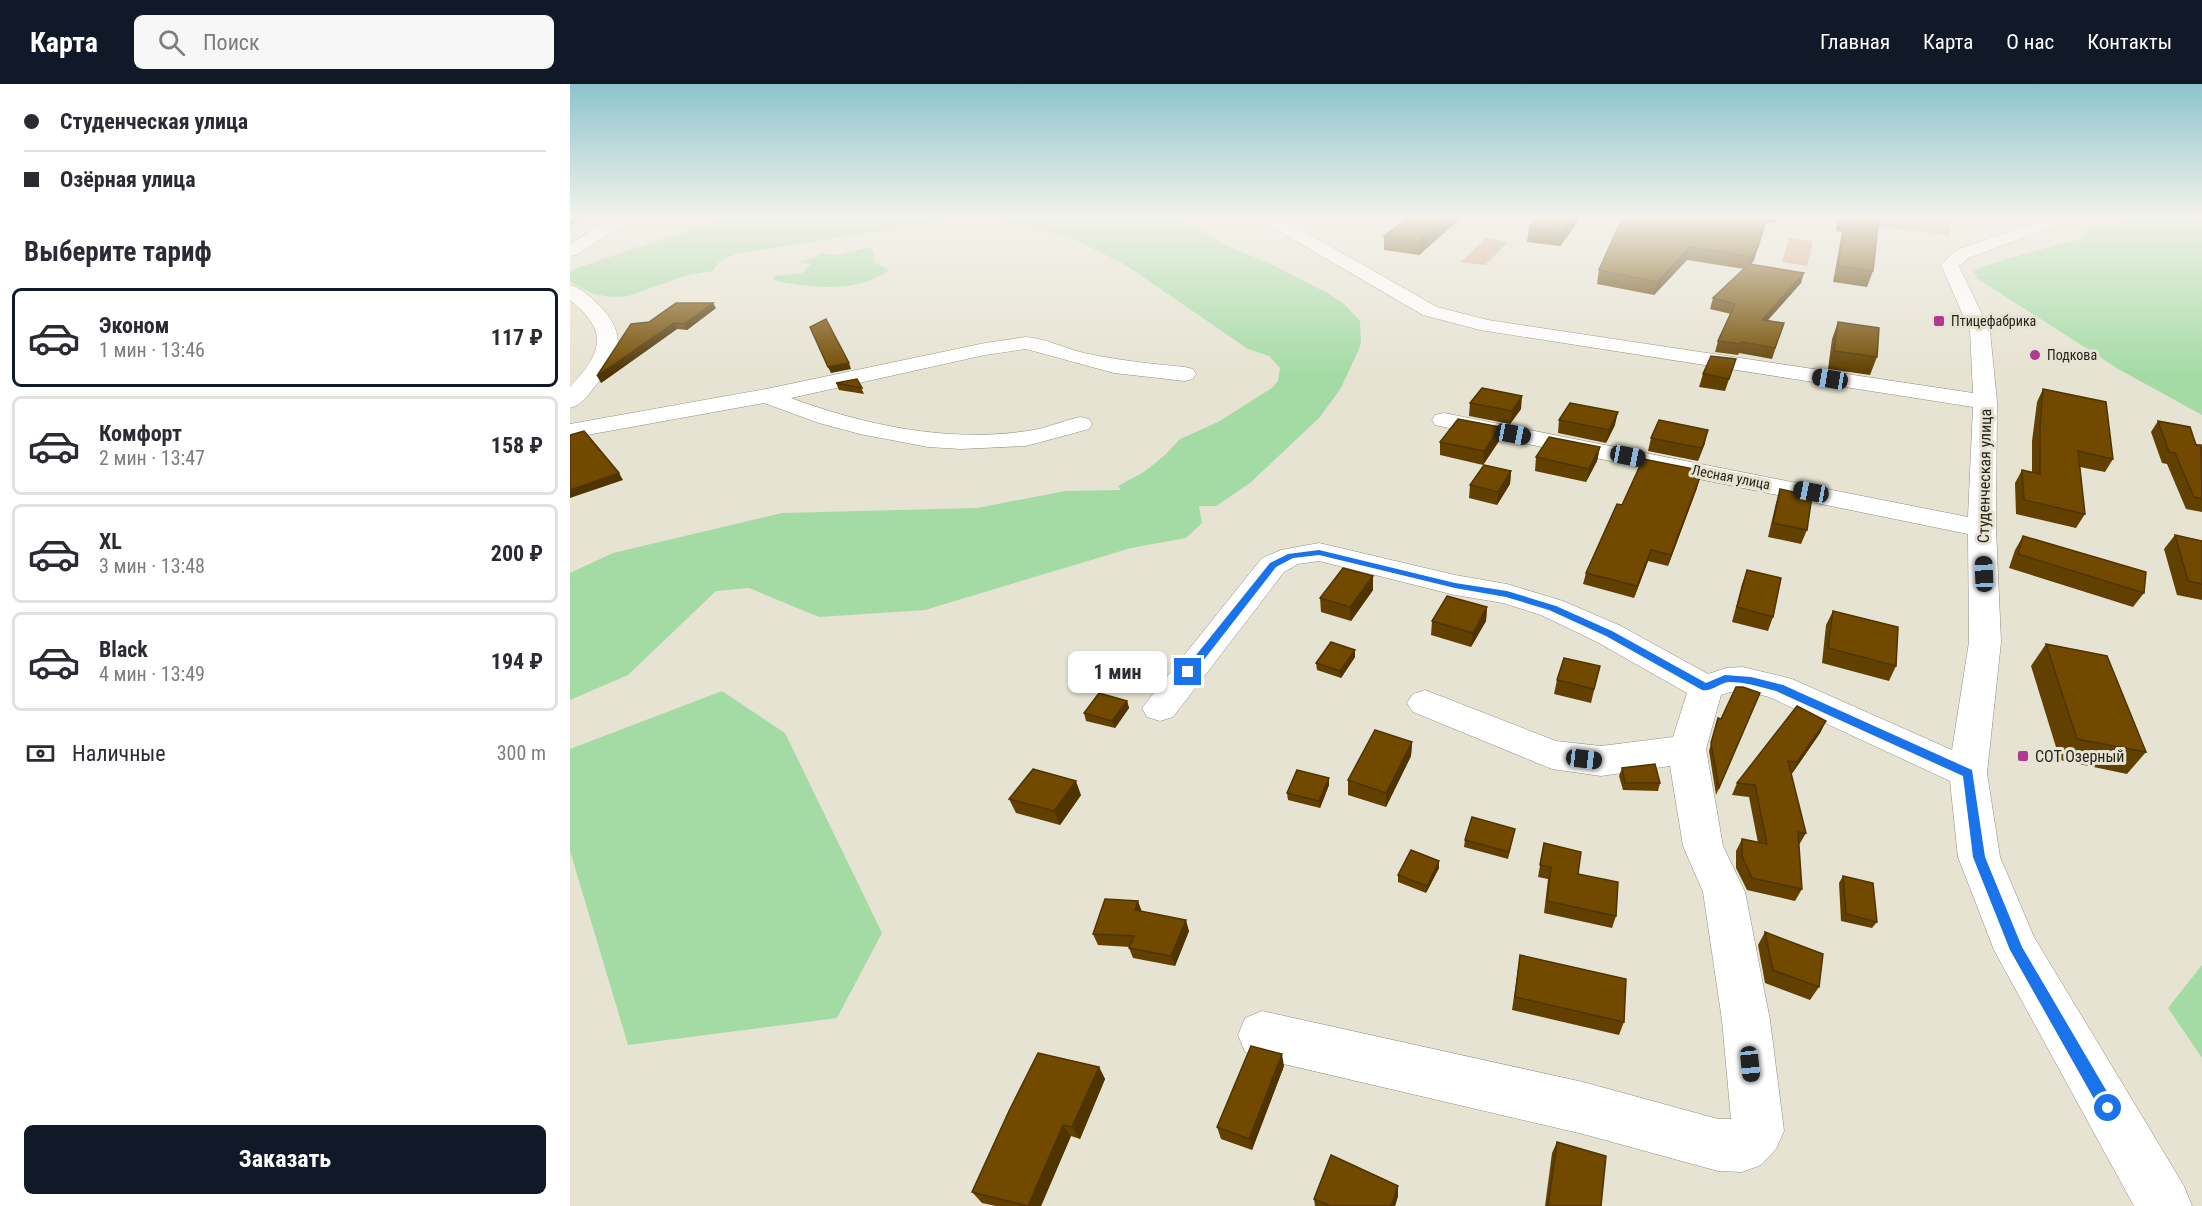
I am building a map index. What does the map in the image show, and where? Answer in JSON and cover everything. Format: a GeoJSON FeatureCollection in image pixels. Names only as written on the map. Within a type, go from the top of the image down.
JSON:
{"type":"FeatureCollection","features":[{"type":"Feature","properties":{"kind":"street"},"geometry":{"type":"LineString","coordinates":[[1356,268],[1430,311],[1453,319],[1985,402]]}},
{"type":"Feature","properties":{"kind":"street","name":"Студенческая улица"},"geometry":{"type":"LineString","coordinates":[[1952,268],[1980,331],[1985,402],[1983,528],[1985,642],[1968,773],[1979,857],[2017,950],[2164,1206]]}},
{"type":"Feature","properties":{"kind":"street"},"geometry":{"type":"LineString","coordinates":[[570,291],[592,306],[606,323],[610,343],[597,371],[570,401]]}},
{"type":"Feature","properties":{"kind":"street"},"geometry":{"type":"LineString","coordinates":[[570,431],[766,396],[985,349],[1026,344],[1043,345],[1066,356],[1114,366],[1185,374]]}},
{"type":"Feature","properties":{"kind":"street"},"geometry":{"type":"LineString","coordinates":[[766,396],[797,408],[890,433],[962,441],[1028,438],[1080,424]]}},
{"type":"Feature","properties":{"kind":"street","name":"Лесная улица"},"geometry":{"type":"LineString","coordinates":[[1444,420],[1983,528]]}},
{"type":"Feature","properties":{"kind":"street"},"geometry":{"type":"LineString","coordinates":[[1160,708],[1273,565],[1291,556],[1319,552],[1455,585],[1507,594],[1552,608],[1609,634],[1706,688]]}},
{"type":"Feature","properties":{"kind":"street"},"geometry":{"type":"LineString","coordinates":[[1262,1035],[1583,1108],[1718,1145],[1742,1146],[1758,1131],[1746,1020],[1724,892],[1703,846],[1693,795],[1688,749],[1706,688],[1725,678],[1779,688],[1968,773]]}},
{"type":"Feature","properties":{"kind":"street"},"geometry":{"type":"LineString","coordinates":[[1425,704],[1552,755],[1601,761],[1688,749]]}},
{"type":"Feature","properties":{"kind":"shaded area"},"geometry":{"type":"Polygon","coordinates":[[[577,268],[715,268],[713,271],[688,275],[628,296],[613,297],[593,294],[570,282],[570,271],[577,268]]]}},
{"type":"Feature","properties":{"kind":"shaded area"},"geometry":{"type":"Polygon","coordinates":[[[807,268],[889,270],[876,278],[848,286],[817,287],[773,280],[775,276],[802,273],[807,268]]]}},
{"type":"Feature","properties":{"kind":"shaded area"},"geometry":{"type":"Polygon","coordinates":[[[1130,268],[1279,268],[1329,294],[1344,304],[1360,321],[1359,349],[1341,388],[1320,417],[1250,483],[1216,506],[1199,506],[1202,523],[1186,538],[1131,548],[925,610],[819,617],[749,588],[716,591],[628,675],[570,700],[570,573],[613,553],[782,513],[977,508],[1065,491],[1121,490],[1118,486],[1144,472],[1180,439],[1218,422],[1272,388],[1278,381],[1280,368],[1269,356],[1248,349],[1130,268]]]}},
{"type":"Feature","properties":{"kind":"shaded area"},"geometry":{"type":"Polygon","coordinates":[[[1978,268],[2202,268],[2202,415],[2120,370],[1975,277],[1978,276],[1973,272],[1978,268]]]}},
{"type":"Feature","properties":{"kind":"shaded area"},"geometry":{"type":"Polygon","coordinates":[[[722,691],[785,733],[882,933],[837,1018],[628,1045],[570,851],[570,749],[722,691]]]}},
{"type":"Feature","properties":{"kind":"shaded area"},"geometry":{"type":"Polygon","coordinates":[[[2202,965],[2202,1058],[2168,1008],[2202,965]]]}},
{"type":"Feature","properties":{"kind":"building"},"geometry":{"type":"Polygon","coordinates":[[[1600,268],[1670,268],[1657,282],[1600,268]]]}},
{"type":"Feature","properties":{"kind":"building"},"geometry":{"type":"Polygon","coordinates":[[[1744,268],[1776,268],[1804,273],[1762,320],[1784,323],[1775,348],[1742,342],[1741,344],[1718,341],[1735,304],[1713,298],[1744,268]]]}},
{"type":"Feature","properties":{"kind":"building"},"geometry":{"type":"Polygon","coordinates":[[[1855,268],[1873,268],[1873,271],[1855,268]]]}},
{"type":"Feature","properties":{"kind":"building"},"geometry":{"type":"Polygon","coordinates":[[[676,303],[713,303],[684,324],[674,323],[597,376],[631,324],[649,322],[676,303]]]}},
{"type":"Feature","properties":{"kind":"building"},"geometry":{"type":"Polygon","coordinates":[[[826,319],[849,363],[828,367],[810,327],[826,319]]]}},
{"type":"Feature","properties":{"kind":"building"},"geometry":{"type":"Polygon","coordinates":[[[1838,322],[1879,328],[1877,357],[1834,351],[1838,322]]]}},
{"type":"Feature","properties":{"kind":"building"},"geometry":{"type":"Polygon","coordinates":[[[1711,356],[1736,359],[1729,379],[1703,374],[1711,356]]]}},
{"type":"Feature","properties":{"kind":"building"},"geometry":{"type":"Polygon","coordinates":[[[857,379],[862,388],[836,383],[857,379]]]}},
{"type":"Feature","properties":{"kind":"building"},"geometry":{"type":"Polygon","coordinates":[[[1482,388],[1522,396],[1512,411],[1470,403],[1482,388]]]}},
{"type":"Feature","properties":{"kind":"building"},"geometry":{"type":"Polygon","coordinates":[[[2043,389],[2106,402],[2113,459],[2078,451],[2085,514],[2024,500],[2022,470],[2040,474],[2043,389]]]}},
{"type":"Feature","properties":{"kind":"building"},"geometry":{"type":"Polygon","coordinates":[[[1570,403],[1618,412],[1609,430],[1559,420],[1570,403]]]}},
{"type":"Feature","properties":{"kind":"building"},"geometry":{"type":"Polygon","coordinates":[[[1458,419],[1500,427],[1484,451],[1440,442],[1458,419]]]}},
{"type":"Feature","properties":{"kind":"building"},"geometry":{"type":"Polygon","coordinates":[[[1659,420],[1708,430],[1702,448],[1651,438],[1659,420]]]}},
{"type":"Feature","properties":{"kind":"building"},"geometry":{"type":"Polygon","coordinates":[[[2158,421],[2190,427],[2196,445],[2201,445],[2202,499],[2194,497],[2175,453],[2169,452],[2158,421]]]}},
{"type":"Feature","properties":{"kind":"building"},"geometry":{"type":"Polygon","coordinates":[[[584,431],[619,473],[570,490],[570,435],[584,431]]]}},
{"type":"Feature","properties":{"kind":"building"},"geometry":{"type":"Polygon","coordinates":[[[1549,437],[1600,447],[1589,469],[1536,457],[1549,437]]]}},
{"type":"Feature","properties":{"kind":"building"},"geometry":{"type":"Polygon","coordinates":[[[1643,459],[1694,469],[1692,475],[1700,477],[1671,555],[1651,550],[1637,586],[1586,573],[1617,504],[1622,505],[1643,459]]]}},
{"type":"Feature","properties":{"kind":"building"},"geometry":{"type":"Polygon","coordinates":[[[1484,465],[1511,471],[1498,492],[1470,485],[1484,465]]]}},
{"type":"Feature","properties":{"kind":"building"},"geometry":{"type":"Polygon","coordinates":[[[1780,489],[1812,496],[1807,530],[1773,523],[1780,489]]]}},
{"type":"Feature","properties":{"kind":"building"},"geometry":{"type":"Polygon","coordinates":[[[2175,535],[2202,541],[2202,584],[2188,581],[2175,535]]]}},
{"type":"Feature","properties":{"kind":"building"},"geometry":{"type":"Polygon","coordinates":[[[2023,536],[2146,572],[2144,593],[2018,554],[2023,536]]]}},
{"type":"Feature","properties":{"kind":"building"},"geometry":{"type":"Polygon","coordinates":[[[1343,568],[1373,576],[1350,607],[1320,598],[1343,568]]]}},
{"type":"Feature","properties":{"kind":"building"},"geometry":{"type":"Polygon","coordinates":[[[1747,570],[1781,578],[1773,617],[1737,607],[1747,570]]]}},
{"type":"Feature","properties":{"kind":"building"},"geometry":{"type":"Polygon","coordinates":[[[1447,596],[1487,607],[1473,633],[1432,621],[1447,596]]]}},
{"type":"Feature","properties":{"kind":"building"},"geometry":{"type":"Polygon","coordinates":[[[1833,611],[1898,627],[1896,666],[1828,648],[1833,611]]]}},
{"type":"Feature","properties":{"kind":"building"},"geometry":{"type":"Polygon","coordinates":[[[1331,642],[1355,650],[1340,671],[1316,663],[1331,642]]]}},
{"type":"Feature","properties":{"kind":"building"},"geometry":{"type":"Polygon","coordinates":[[[2046,644],[2107,656],[2146,752],[2077,739],[2046,644]]]}},
{"type":"Feature","properties":{"kind":"building"},"geometry":{"type":"Polygon","coordinates":[[[1564,658],[1600,666],[1594,689],[1557,680],[1564,658]]]}},
{"type":"Feature","properties":{"kind":"building"},"geometry":{"type":"Polygon","coordinates":[[[1736,687],[1760,693],[1719,788],[1711,743],[1718,718],[1721,719],[1736,687]]]}},
{"type":"Feature","properties":{"kind":"building"},"geometry":{"type":"Polygon","coordinates":[[[1099,693],[1127,701],[1112,721],[1084,713],[1099,693]]]}},
{"type":"Feature","properties":{"kind":"building"},"geometry":{"type":"Polygon","coordinates":[[[1797,706],[1826,721],[1797,762],[1788,761],[1806,833],[1798,832],[1802,889],[1752,878],[1742,856],[1742,839],[1767,844],[1755,785],[1737,783],[1797,706]]]}},
{"type":"Feature","properties":{"kind":"building"},"geometry":{"type":"Polygon","coordinates":[[[1375,730],[1412,742],[1386,793],[1348,780],[1375,730]]]}},
{"type":"Feature","properties":{"kind":"building"},"geometry":{"type":"Polygon","coordinates":[[[1655,764],[1660,783],[1625,783],[1622,768],[1655,764]]]}},
{"type":"Feature","properties":{"kind":"building"},"geometry":{"type":"Polygon","coordinates":[[[1033,769],[1076,781],[1054,811],[1009,799],[1033,769]]]}},
{"type":"Feature","properties":{"kind":"building"},"geometry":{"type":"Polygon","coordinates":[[[1297,770],[1329,778],[1319,801],[1287,793],[1297,770]]]}},
{"type":"Feature","properties":{"kind":"building"},"geometry":{"type":"Polygon","coordinates":[[[1472,817],[1515,829],[1509,852],[1465,840],[1472,817]]]}},
{"type":"Feature","properties":{"kind":"building"},"geometry":{"type":"Polygon","coordinates":[[[1544,843],[1581,852],[1578,874],[1618,882],[1616,916],[1547,901],[1551,867],[1540,865],[1544,843]]]}},
{"type":"Feature","properties":{"kind":"building"},"geometry":{"type":"Polygon","coordinates":[[[1411,850],[1439,861],[1427,886],[1398,875],[1411,850]]]}},
{"type":"Feature","properties":{"kind":"building"},"geometry":{"type":"Polygon","coordinates":[[[1843,876],[1873,883],[1877,922],[1846,914],[1843,876]]]}},
{"type":"Feature","properties":{"kind":"building"},"geometry":{"type":"Polygon","coordinates":[[[1105,899],[1138,901],[1135,910],[1186,920],[1171,956],[1129,948],[1134,936],[1093,934],[1105,899]]]}},
{"type":"Feature","properties":{"kind":"building"},"geometry":{"type":"Polygon","coordinates":[[[1765,932],[1823,954],[1819,987],[1773,970],[1765,932]]]}},
{"type":"Feature","properties":{"kind":"building"},"geometry":{"type":"Polygon","coordinates":[[[1520,955],[1626,979],[1624,1022],[1515,997],[1520,955]]]}},
{"type":"Feature","properties":{"kind":"building"},"geometry":{"type":"Polygon","coordinates":[[[1251,1046],[1282,1054],[1249,1139],[1217,1127],[1251,1046]]]}},
{"type":"Feature","properties":{"kind":"building"},"geometry":{"type":"Polygon","coordinates":[[[1038,1053],[1099,1067],[1072,1127],[1063,1125],[1028,1206],[972,1192],[1009,1111],[1038,1053]]]}},
{"type":"Feature","properties":{"kind":"building"},"geometry":{"type":"Polygon","coordinates":[[[1557,1142],[1606,1156],[1601,1206],[1548,1206],[1557,1142]]]}},
{"type":"Feature","properties":{"kind":"building"},"geometry":{"type":"Polygon","coordinates":[[[1331,1155],[1398,1186],[1391,1206],[1331,1206],[1314,1199],[1331,1155]]]}},
{"type":"Feature","properties":{"kind":"place","name":"Птицефабрика"},"geometry":{"type":"Point","coordinates":[1939,321]}},
{"type":"Feature","properties":{"kind":"place","name":"Подкова"},"geometry":{"type":"Point","coordinates":[2035,355]}},
{"type":"Feature","properties":{"kind":"place","name":"СОТ Озерный"},"geometry":{"type":"Point","coordinates":[2023,756]}},
{"type":"Feature","properties":{"kind":"route"},"geometry":{"type":"LineString","coordinates":[[1188,672],[1273,565],[1291,556],[1319,552],[1455,585],[1507,594],[1552,608],[1609,634],[1706,688],[1725,678],[1779,688],[1968,773],[1979,857],[2017,950],[2108,1108]]}}]}
